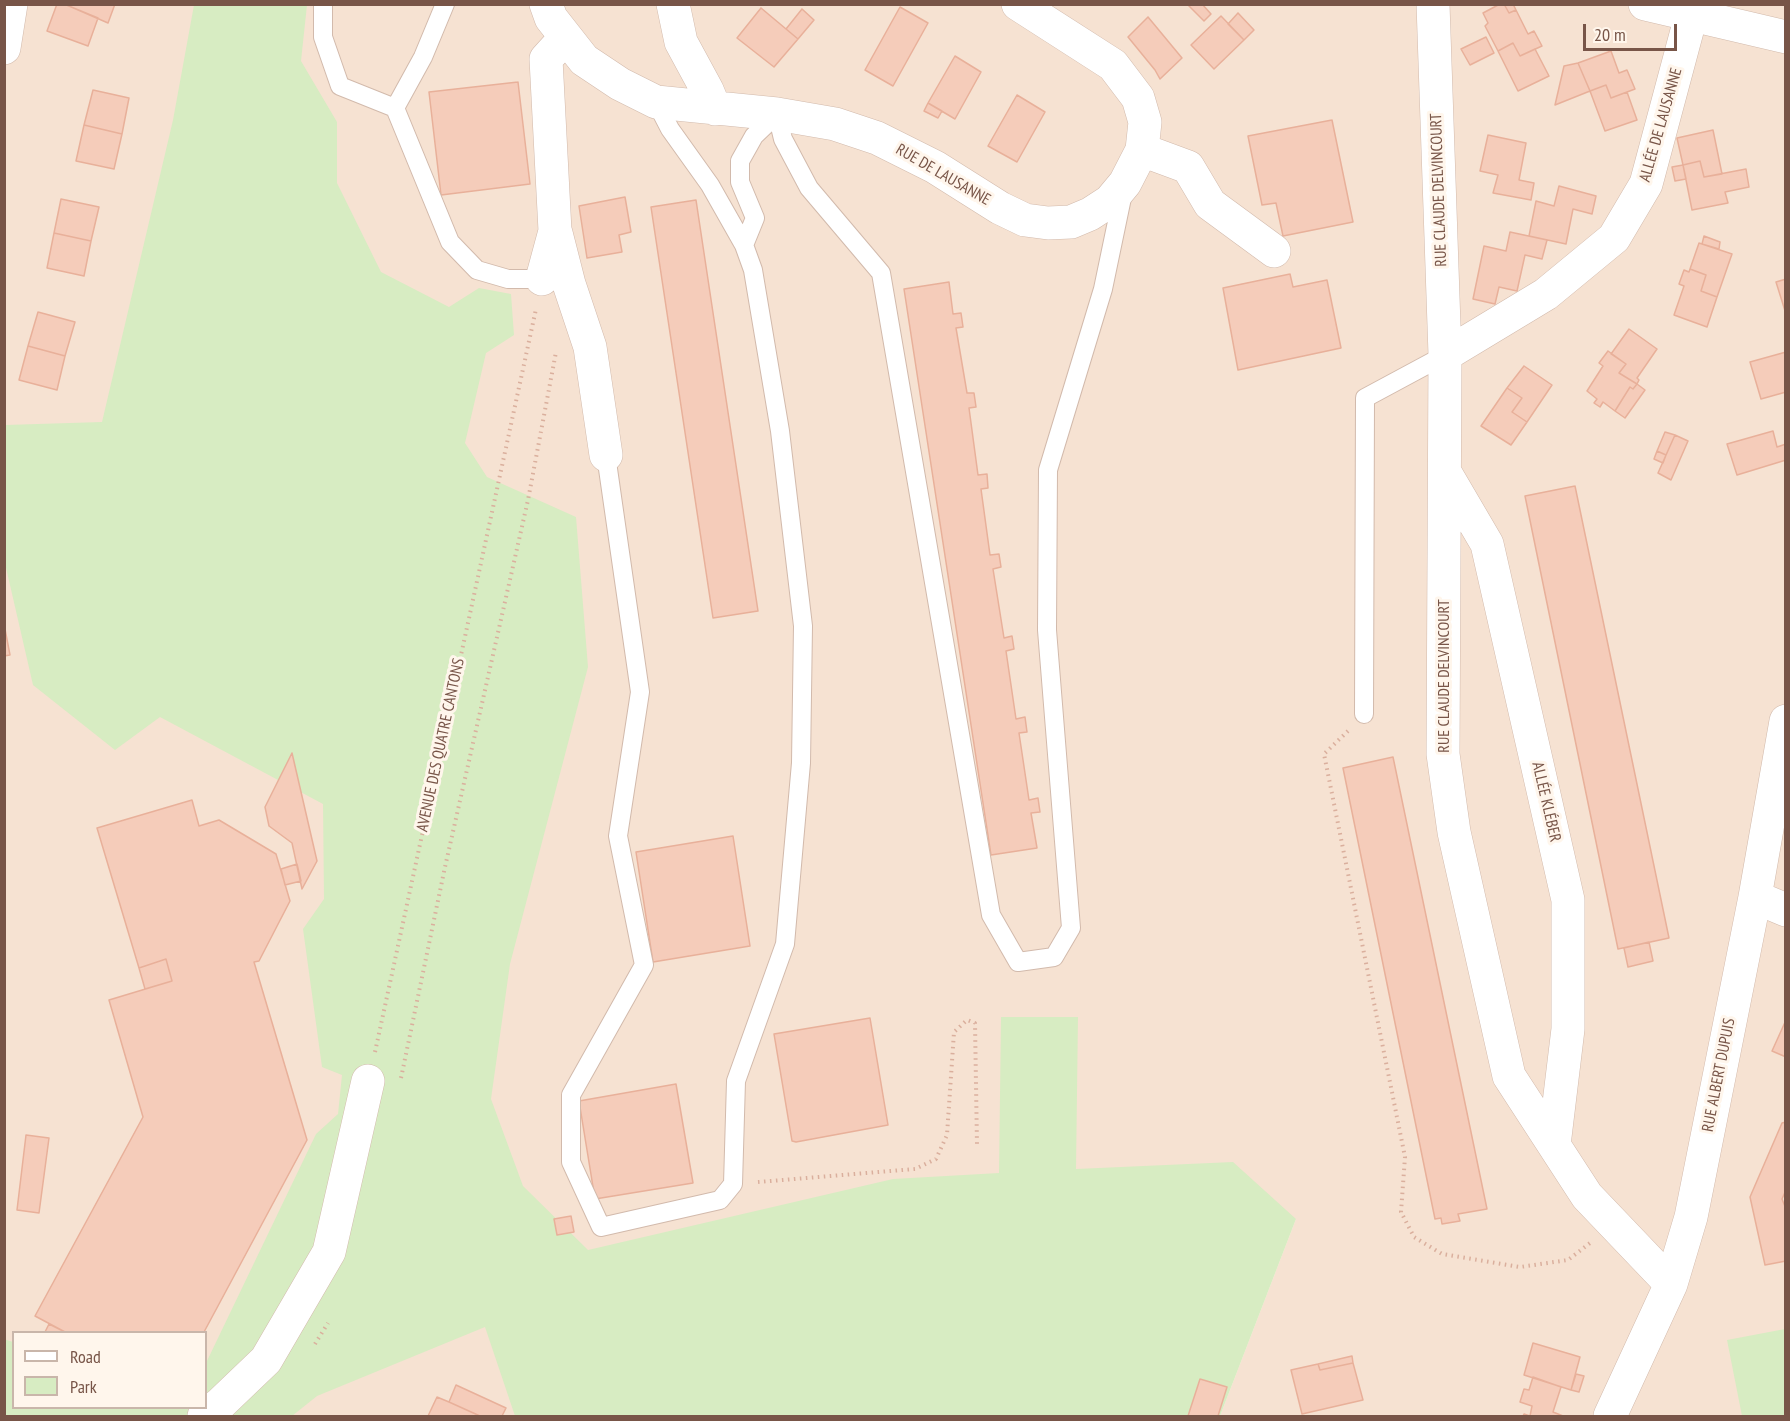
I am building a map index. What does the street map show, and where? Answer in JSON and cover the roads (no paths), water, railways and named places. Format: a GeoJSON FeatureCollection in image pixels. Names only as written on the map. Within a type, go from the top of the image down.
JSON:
{"type":"FeatureCollection","features":[{"type":"Feature","properties":{"kind":"street"},"geometry":{"type":"LineString","coordinates":[[4,48],[11,4]]}},
{"type":"Feature","properties":{"kind":"street","name":"RUE DE LAUSANNE"},"geometry":{"type":"LineString","coordinates":[[546,4],[551,18],[584,60],[620,84],[656,102],[777,114],[835,124],[877,138],[935,167],[1000,208],[1025,220],[1048,224],[1071,222],[1090,214],[1110,201],[1125,183],[1142,150],[1145,122],[1138,98],[1113,65],[1018,4]]}},
{"type":"Feature","properties":{"kind":"street"},"geometry":{"type":"LineString","coordinates":[[673,4],[681,42],[715,108]]}},
{"type":"Feature","properties":{"kind":"street","name":"RUE CLAUDE DELVINCOURT"},"geometry":{"type":"LineString","coordinates":[[1433,4],[1445,355],[1443,754],[1454,832],[1509,1076],[1587,1196],[1671,1284]]}},
{"type":"Feature","properties":{"kind":"street"},"geometry":{"type":"LineString","coordinates":[[1645,4],[1785,37]]}},
{"type":"Feature","properties":{"kind":"street","name":"ALLÉE DE LAUSANNE"},"geometry":{"type":"LineString","coordinates":[[1445,355],[1546,294],[1614,238],[1646,184],[1691,16]]}},
{"type":"Feature","properties":{"kind":"street"},"geometry":{"type":"LineString","coordinates":[[566,37],[546,59],[555,231],[569,284],[590,346],[606,455]]}},
{"type":"Feature","properties":{"kind":"street"},"geometry":{"type":"LineString","coordinates":[[1142,150],[1188,167],[1210,204],[1274,251]]}},
{"type":"Feature","properties":{"kind":"street"},"geometry":{"type":"LineString","coordinates":[[542,279],[555,231]]}},
{"type":"Feature","properties":{"kind":"street","name":"ALLÉE KLÉBER"},"geometry":{"type":"LineString","coordinates":[[1445,473],[1487,544],[1568,900],[1568,1029],[1554,1145]]}},
{"type":"Feature","properties":{"kind":"street","name":"RUE ALBERT DUPUIS"},"geometry":{"type":"LineString","coordinates":[[1610,1416],[1671,1284],[1690,1217],[1755,897],[1785,721]]}},
{"type":"Feature","properties":{"kind":"street"},"geometry":{"type":"LineString","coordinates":[[1755,897],[1785,910]]}},
{"type":"Feature","properties":{"kind":"street"},"geometry":{"type":"LineString","coordinates":[[204,1416],[220,1404],[266,1360],[329,1252],[384,1085]]}},
{"type":"Feature","properties":{"kind":"lane"},"geometry":{"type":"LineString","coordinates":[[323,4],[323,37],[340,86],[395,108],[450,242],[477,270],[508,279],[542,279]]}},
{"type":"Feature","properties":{"kind":"lane"},"geometry":{"type":"LineString","coordinates":[[395,108],[423,57],[445,4]]}},
{"type":"Feature","properties":{"kind":"lane"},"geometry":{"type":"LineString","coordinates":[[606,455],[640,692],[618,836],[644,965],[572,1095],[571,1162],[601,1227],[720,1200],[733,1184],[736,1081],[785,944],[801,763],[803,626],[780,431],[753,270],[744,245],[710,184],[670,129],[656,102]]}},
{"type":"Feature","properties":{"kind":"lane"},"geometry":{"type":"LineString","coordinates":[[744,245],[756,218],[740,182],[740,161],[754,136],[777,114]]}},
{"type":"Feature","properties":{"kind":"lane"},"geometry":{"type":"LineString","coordinates":[[777,114],[783,139],[809,188],[881,273],[991,915],[1017,962],[1054,957],[1071,928],[1047,630],[1048,470],[1102,288],[1125,183]]}},
{"type":"Feature","properties":{"kind":"lane"},"geometry":{"type":"LineString","coordinates":[[1364,714],[1365,398],[1445,355]]}}]}
